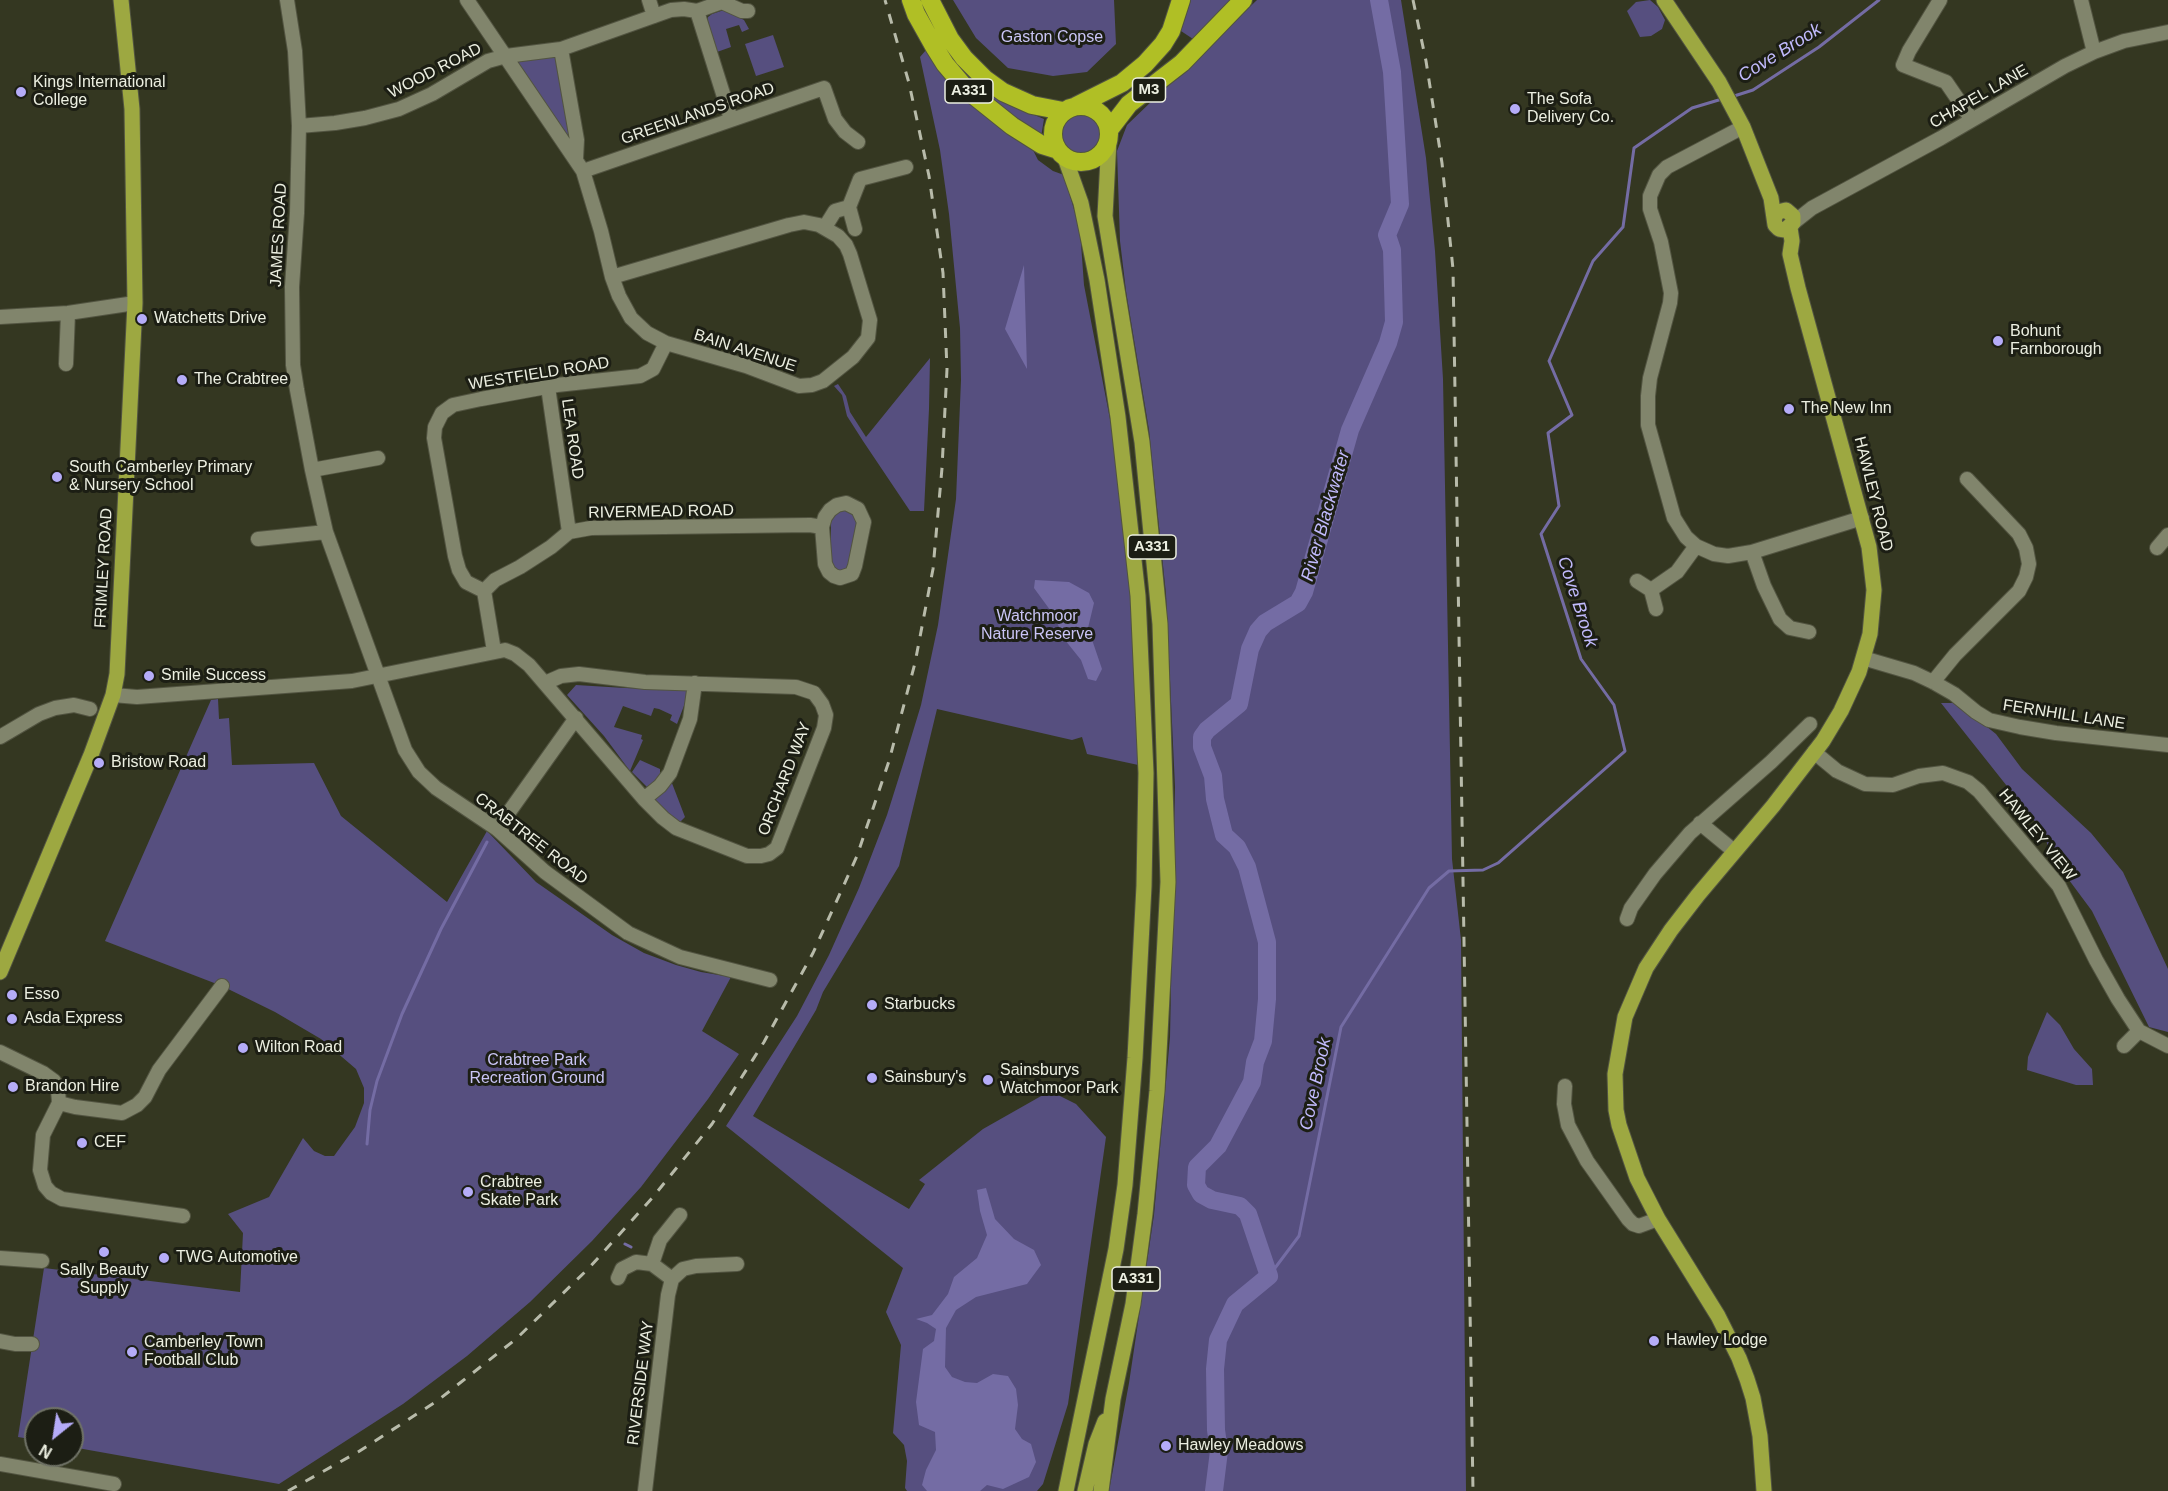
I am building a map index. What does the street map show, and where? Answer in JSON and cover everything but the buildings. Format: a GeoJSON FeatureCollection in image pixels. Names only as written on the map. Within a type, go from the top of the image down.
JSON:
{"type":"FeatureCollection","features":[{"type":"Feature","properties":{"kind":"highway","name":"A331"},"geometry":{"type":"LineString","coordinates":[[911,0],[935,48],[967,90],[1011,126],[1062,154]]}},
{"type":"Feature","properties":{"kind":"highway","name":"A331"},"geometry":{"type":"LineString","coordinates":[[930,0],[950,39],[964,58],[985,79],[1003,92],[1032,105],[1070,108]]}},
{"type":"Feature","properties":{"kind":"highway","name":"M3"},"geometry":{"type":"LineString","coordinates":[[1070,108],[1122,83],[1145,64],[1171,31],[1181,0]]}},
{"type":"Feature","properties":{"kind":"highway","name":"M3"},"geometry":{"type":"LineString","coordinates":[[1109,135],[1130,104],[1182,63],[1243,0]]}},
{"type":"Feature","properties":{"kind":"highway"},"geometry":{"type":"LineString","coordinates":[[1084,105],[1098,111],[1107,123],[1109,135],[1101,154],[1095,159],[1079,162],[1062,154],[1054,144],[1054,123],[1070,108],[1084,105]]}},
{"type":"Feature","properties":{"kind":"main road","name":"FRIMLEY ROAD"},"geometry":{"type":"LineString","coordinates":[[0,972],[91,755],[113,695],[118,656],[135,303],[132,109],[121,0]]}},
{"type":"Feature","properties":{"kind":"main road"},"geometry":{"type":"LineString","coordinates":[[1664,0],[1733,107],[1771,198],[1785,220]]}},
{"type":"Feature","properties":{"kind":"main road","name":"A331"},"geometry":{"type":"LineString","coordinates":[[1101,1491],[1113,1399],[1132,1304],[1145,1214],[1157,1091],[1167,871],[1160,624],[1142,442],[1106,216],[1109,135]]}},
{"type":"Feature","properties":{"kind":"main road","name":"A331"},"geometry":{"type":"LineString","coordinates":[[1062,154],[1078,189],[1083,210],[1118,417],[1138,596],[1146,773],[1144,886],[1125,1185],[1116,1249],[1066,1491]]}},
{"type":"Feature","properties":{"kind":"main road","name":"HAWLEY ROAD"},"geometry":{"type":"LineString","coordinates":[[1764,1491],[1757,1418],[1753,1398],[1739,1358],[1718,1316],[1658,1219],[1637,1178],[1619,1125],[1616,1110],[1615,1074],[1620,1038],[1631,1001],[1653,957],[1698,895],[1773,806],[1814,752],[1841,711],[1856,680],[1863,658],[1873,610],[1874,590],[1869,547],[1790,254],[1784,243],[1785,220]]}},
{"type":"Feature","properties":{"kind":"main road","name":"A331"},"geometry":{"type":"LineString","coordinates":[[1085,1491],[1096,1444],[1113,1399]]}},
{"type":"Feature","properties":{"kind":"street","name":"JAMES ROAD"},"geometry":{"type":"LineString","coordinates":[[286,0],[295,51],[299,126],[297,213],[292,286],[293,365],[326,532],[378,676]]}},
{"type":"Feature","properties":{"kind":"street","name":"BAIN AVENUE"},"geometry":{"type":"LineString","coordinates":[[467,0],[579,165]]}},
{"type":"Feature","properties":{"kind":"street"},"geometry":{"type":"LineString","coordinates":[[649,0],[654,16]]}},
{"type":"Feature","properties":{"kind":"street"},"geometry":{"type":"LineString","coordinates":[[1940,0],[1909,51],[1901,70],[1946,82],[1972,120]]}},
{"type":"Feature","properties":{"kind":"street"},"geometry":{"type":"LineString","coordinates":[[2081,0],[2094,52]]}},
{"type":"Feature","properties":{"kind":"street","name":"WOOD ROAD"},"geometry":{"type":"LineString","coordinates":[[299,126],[345,122],[399,109],[432,94],[488,61],[506,56],[561,49],[671,10],[697,11],[722,1],[751,13]]}},
{"type":"Feature","properties":{"kind":"street"},"geometry":{"type":"LineString","coordinates":[[697,11],[731,119]]}},
{"type":"Feature","properties":{"kind":"street","name":"CHAPEL LANE"},"geometry":{"type":"LineString","coordinates":[[1785,220],[1972,120],[2065,66],[2124,41],[2168,32]]}},
{"type":"Feature","properties":{"kind":"street","name":"BAIN AVENUE"},"geometry":{"type":"LineString","coordinates":[[561,49],[577,140],[579,165],[601,231],[612,277],[631,318],[647,333],[666,343],[746,366],[799,386],[823,381],[853,357],[868,338],[870,320],[847,248],[838,236],[825,227]]}},
{"type":"Feature","properties":{"kind":"street","name":"GREENLANDS ROAD"},"geometry":{"type":"LineString","coordinates":[[579,165],[731,119],[822,82],[835,119],[845,132],[858,142]]}},
{"type":"Feature","properties":{"kind":"street"},"geometry":{"type":"LineString","coordinates":[[1743,127],[1666,167],[1659,175],[1650,196],[1650,209],[1661,242],[1671,293],[1650,378],[1648,425],[1674,518],[1686,537],[1696,546],[1720,556],[1752,552],[1862,518]]}},
{"type":"Feature","properties":{"kind":"street"},"geometry":{"type":"LineString","coordinates":[[855,229],[849,207],[860,179],[906,167]]}},
{"type":"Feature","properties":{"kind":"street"},"geometry":{"type":"LineString","coordinates":[[612,277],[789,225],[804,222],[825,227],[835,211],[849,207]]}},
{"type":"Feature","properties":{"kind":"street"},"geometry":{"type":"LineString","coordinates":[[0,317],[68,313],[135,303]]}},
{"type":"Feature","properties":{"kind":"street"},"geometry":{"type":"LineString","coordinates":[[66,364],[68,313]]}},
{"type":"Feature","properties":{"kind":"street","name":"WESTFIELD ROAD"},"geometry":{"type":"LineString","coordinates":[[484,591],[466,582],[459,570],[434,438],[435,427],[442,412],[453,405],[548,387],[640,376],[653,369],[666,343]]}},
{"type":"Feature","properties":{"kind":"street","name":"LEA ROAD"},"geometry":{"type":"LineString","coordinates":[[548,387],[569,532]]}},
{"type":"Feature","properties":{"kind":"street"},"geometry":{"type":"LineString","coordinates":[[312,470],[378,458]]}},
{"type":"Feature","properties":{"kind":"street"},"geometry":{"type":"LineString","coordinates":[[1934,682],[1955,655],[2019,591],[2029,564],[2026,548],[2019,534],[1967,479]]}},
{"type":"Feature","properties":{"kind":"street"},"geometry":{"type":"LineString","coordinates":[[846,503],[858,509],[864,522],[852,574],[840,578],[829,572],[825,564],[822,527],[825,517],[837,505],[846,503]]}},
{"type":"Feature","properties":{"kind":"street","name":"RIVERMEAD ROAD"},"geometry":{"type":"LineString","coordinates":[[484,591],[495,580],[520,567],[569,532],[591,528],[810,525],[822,527]]}},
{"type":"Feature","properties":{"kind":"street"},"geometry":{"type":"LineString","coordinates":[[258,539],[326,532]]}},
{"type":"Feature","properties":{"kind":"street"},"geometry":{"type":"LineString","coordinates":[[2157,548],[2168,535]]}},
{"type":"Feature","properties":{"kind":"street"},"geometry":{"type":"LineString","coordinates":[[1651,590],[1677,572],[1696,546]]}},
{"type":"Feature","properties":{"kind":"street"},"geometry":{"type":"LineString","coordinates":[[1752,552],[1764,586],[1780,619],[1790,628],[1809,632]]}},
{"type":"Feature","properties":{"kind":"street"},"geometry":{"type":"LineString","coordinates":[[1637,581],[1651,590],[1656,609]]}},
{"type":"Feature","properties":{"kind":"street"},"geometry":{"type":"LineString","coordinates":[[484,591],[494,651]]}},
{"type":"Feature","properties":{"kind":"street","name":"ORCHARD WAY"},"geometry":{"type":"LineString","coordinates":[[378,676],[494,651],[505,650],[515,654],[529,664],[644,799],[676,828],[747,856],[770,854],[777,848],[823,731],[826,715],[814,693],[796,687],[645,682],[579,674],[561,676],[545,682]]}},
{"type":"Feature","properties":{"kind":"street","name":"FERNHILL LANE"},"geometry":{"type":"LineString","coordinates":[[1863,658],[1906,670],[1934,682],[1989,720],[2020,728],[2168,745]]}},
{"type":"Feature","properties":{"kind":"street"},"geometry":{"type":"LineString","coordinates":[[113,695],[137,697],[352,681],[378,676]]}},
{"type":"Feature","properties":{"kind":"street","name":"CRABTREE ROAD"},"geometry":{"type":"LineString","coordinates":[[378,676],[405,750],[419,772],[436,788],[498,829],[545,872],[628,933],[680,957],[770,980]]}},
{"type":"Feature","properties":{"kind":"street"},"geometry":{"type":"LineString","coordinates":[[644,799],[660,786],[670,773],[690,719],[695,683]]}},
{"type":"Feature","properties":{"kind":"street"},"geometry":{"type":"LineString","coordinates":[[0,737],[39,714],[55,708],[74,705],[90,709]]}},
{"type":"Feature","properties":{"kind":"street"},"geometry":{"type":"LineString","coordinates":[[498,829],[576,718]]}},
{"type":"Feature","properties":{"kind":"street"},"geometry":{"type":"LineString","coordinates":[[1627,919],[1631,908],[1655,874],[1700,823],[1771,762],[1810,724]]}},
{"type":"Feature","properties":{"kind":"street","name":"HAWLEY VIEW"},"geometry":{"type":"LineString","coordinates":[[1814,752],[1837,771],[1865,784],[1893,785],[1919,776],[1943,773],[1954,776],[1979,790],[2059,886],[2096,960],[2139,1031],[2168,1046]]}},
{"type":"Feature","properties":{"kind":"street"},"geometry":{"type":"LineString","coordinates":[[1700,823],[1734,851]]}},
{"type":"Feature","properties":{"kind":"street"},"geometry":{"type":"LineString","coordinates":[[59,1103],[122,1113],[137,1105],[145,1096],[159,1070],[222,986]]}},
{"type":"Feature","properties":{"kind":"street"},"geometry":{"type":"LineString","coordinates":[[2124,1046],[2139,1031]]}},
{"type":"Feature","properties":{"kind":"street"},"geometry":{"type":"LineString","coordinates":[[0,1052],[44,1073],[54,1080],[58,1090],[59,1103],[43,1135],[40,1170],[45,1186],[51,1193],[62,1199],[183,1216]]}},
{"type":"Feature","properties":{"kind":"street"},"geometry":{"type":"LineString","coordinates":[[1565,1086],[1564,1104],[1568,1125],[1587,1161],[1633,1224],[1639,1226],[1658,1219]]}},
{"type":"Feature","properties":{"kind":"street"},"geometry":{"type":"LineString","coordinates":[[652,1264],[660,1240],[680,1215]]}},
{"type":"Feature","properties":{"kind":"street"},"geometry":{"type":"LineString","coordinates":[[0,1258],[42,1262]]}},
{"type":"Feature","properties":{"kind":"street"},"geometry":{"type":"LineString","coordinates":[[618,1278],[622,1269],[636,1262],[652,1264],[672,1279],[683,1269],[737,1264]]}},
{"type":"Feature","properties":{"kind":"street","name":"RIVERSIDE WAY"},"geometry":{"type":"LineString","coordinates":[[645,1491],[668,1295],[672,1279]]}},
{"type":"Feature","properties":{"kind":"street"},"geometry":{"type":"LineString","coordinates":[[0,1341],[32,1344]]}},
{"type":"Feature","properties":{"kind":"street"},"geometry":{"type":"LineString","coordinates":[[0,1464],[114,1484]]}},
{"type":"Feature","properties":{"kind":"street"},"geometry":{"type":"LineString","coordinates":[[1059,1491],[1069,1475]]}},
{"type":"Feature","properties":{"kind":"green space","name":"Gaston Copse"},"geometry":{"type":"Polygon","coordinates":[[[953,0],[1114,0],[1116,44],[1087,72],[1053,76],[1008,68],[976,38],[953,0]]]}},
{"type":"Feature","properties":{"kind":"green space"},"geometry":{"type":"Polygon","coordinates":[[[1191,0],[1231,0],[1193,39],[1181,31],[1191,0]]]}},
{"type":"Feature","properties":{"kind":"green space","name":"Hawley Meadows"},"geometry":{"type":"Polygon","coordinates":[[[1257,0],[1401,0],[1426,158],[1435,251],[1443,379],[1452,859],[1461,940],[1466,1491],[1109,1491],[1129,1383],[1154,1215],[1170,1037],[1175,787],[1166,594],[1149,430],[1120,241],[1117,151],[1127,125],[1257,0]]]}},
{"type":"Feature","properties":{"kind":"green space"},"geometry":{"type":"Polygon","coordinates":[[[1650,0],[1658,7],[1665,20],[1662,29],[1651,36],[1640,37],[1627,11],[1636,2],[1650,0]]]}},
{"type":"Feature","properties":{"kind":"green space"},"geometry":{"type":"Polygon","coordinates":[[[724,10],[744,20],[749,29],[742,32],[739,25],[726,29],[731,47],[717,52],[707,21],[712,14],[724,10]]]}},
{"type":"Feature","properties":{"kind":"green space"},"geometry":{"type":"Polygon","coordinates":[[[773,35],[784,67],[756,76],[745,44],[773,35]]]}},
{"type":"Feature","properties":{"kind":"green space"},"geometry":{"type":"Polygon","coordinates":[[[946,44],[1013,106],[1044,119],[1041,137],[983,96],[952,63],[946,44]]]}},
{"type":"Feature","properties":{"kind":"green space","name":"Watchmoor Nature Reserve"},"geometry":{"type":"Polygon","coordinates":[[[926,50],[943,76],[968,99],[1031,146],[1038,160],[1053,171],[1064,175],[1080,230],[1084,285],[1115,445],[1134,598],[1143,766],[1087,754],[1082,737],[1072,740],[937,709],[899,866],[823,992],[816,1010],[753,1116],[909,1209],[925,1184],[919,1180],[983,1129],[1050,1091],[1076,1104],[1106,1137],[1068,1404],[1043,1484],[1037,1491],[907,1491],[905,1488],[907,1461],[904,1445],[893,1433],[901,1345],[886,1312],[903,1268],[726,1126],[797,1016],[829,955],[859,888],[887,815],[921,705],[938,625],[956,499],[961,380],[960,328],[940,150],[920,57],[926,50]]]}},
{"type":"Feature","properties":{"kind":"green space"},"geometry":{"type":"Polygon","coordinates":[[[550,55],[557,59],[573,138],[570,140],[518,64],[520,60],[550,55]]]}},
{"type":"Feature","properties":{"kind":"green space"},"geometry":{"type":"Polygon","coordinates":[[[1080,114],[1094,120],[1100,134],[1094,148],[1080,154],[1066,148],[1060,134],[1066,120],[1080,114]]]}},
{"type":"Feature","properties":{"kind":"green space"},"geometry":{"type":"Polygon","coordinates":[[[930,358],[924,511],[910,511],[847,416],[842,395],[834,386],[838,384],[846,396],[850,412],[866,437],[930,358]]]}},
{"type":"Feature","properties":{"kind":"green space"},"geometry":{"type":"Polygon","coordinates":[[[840,510],[855,514],[859,523],[850,565],[842,572],[836,571],[831,565],[831,516],[840,510]]]}},
{"type":"Feature","properties":{"kind":"green space"},"geometry":{"type":"Polygon","coordinates":[[[576,685],[690,690],[677,724],[670,720],[672,715],[659,709],[654,708],[651,716],[623,706],[614,727],[642,735],[643,740],[630,771],[604,736],[567,695],[576,685]]]}},
{"type":"Feature","properties":{"kind":"green space","name":"Crabtree Park Recreation Ground"},"geometry":{"type":"Polygon","coordinates":[[[218,699],[219,719],[229,718],[232,765],[314,763],[341,816],[447,902],[487,831],[536,882],[612,935],[644,953],[676,965],[731,977],[702,1031],[739,1054],[641,1187],[592,1241],[530,1302],[467,1356],[403,1404],[279,1484],[84,1449],[84,1407],[24,1407],[24,1438],[18,1437],[44,1268],[240,1292],[243,1233],[228,1214],[269,1197],[303,1138],[314,1151],[325,1156],[334,1156],[355,1127],[364,1103],[364,1088],[356,1069],[321,1039],[275,1012],[222,986],[105,941],[211,700],[218,699]]]}},
{"type":"Feature","properties":{"kind":"green space"},"geometry":{"type":"Polygon","coordinates":[[[1941,703],[1957,703],[1996,734],[2022,769],[2091,833],[2123,872],[2168,969],[2168,1032],[2149,1027],[2092,911],[2049,853],[2045,834],[1941,703]]]}},
{"type":"Feature","properties":{"kind":"green space"},"geometry":{"type":"Polygon","coordinates":[[[640,760],[660,769],[660,775],[649,789],[632,772],[640,760]]]}},
{"type":"Feature","properties":{"kind":"green space"},"geometry":{"type":"Polygon","coordinates":[[[670,778],[685,817],[679,823],[650,797],[670,778]]]}},
{"type":"Feature","properties":{"kind":"green space"},"geometry":{"type":"Polygon","coordinates":[[[2047,1012],[2060,1025],[2074,1049],[2092,1069],[2093,1085],[2076,1085],[2027,1070],[2028,1057],[2047,1012]]]}},
{"type":"Feature","properties":{"kind":"shaded area"},"geometry":{"type":"Polygon","coordinates":[[[1024,265],[1027,369],[1005,329],[1024,265]]]}},
{"type":"Feature","properties":{"kind":"shaded area"},"geometry":{"type":"Polygon","coordinates":[[[1035,580],[1069,582],[1089,593],[1094,603],[1088,628],[1102,669],[1096,681],[1088,679],[1081,660],[1065,640],[1053,614],[1034,588],[1035,580]]]}},
{"type":"Feature","properties":{"kind":"shaded area"},"geometry":{"type":"Polygon","coordinates":[[[986,1188],[995,1219],[1014,1239],[1034,1250],[1041,1265],[1027,1284],[976,1297],[956,1310],[946,1328],[945,1367],[952,1377],[965,1382],[977,1383],[993,1374],[1008,1376],[1016,1389],[1018,1405],[1015,1429],[1022,1439],[1031,1444],[1036,1462],[1029,1477],[1003,1489],[987,1485],[980,1491],[927,1491],[922,1485],[926,1470],[936,1450],[935,1432],[919,1425],[916,1402],[923,1349],[934,1341],[936,1329],[916,1319],[932,1315],[948,1294],[954,1277],[977,1258],[987,1235],[977,1190],[986,1188]]]}},
{"type":"Feature","properties":{"kind":"waterway","name":"River Blackwater"},"geometry":{"type":"LineString","coordinates":[[1214,1491],[1219,1451],[1216,1430],[1215,1369],[1218,1340],[1235,1304],[1269,1276],[1248,1214],[1240,1206],[1212,1200],[1201,1194],[1196,1185],[1197,1167],[1218,1146],[1252,1082],[1255,1062],[1263,1041],[1267,999],[1267,942],[1247,867],[1237,847],[1224,835],[1215,799],[1213,776],[1202,747],[1202,737],[1207,730],[1239,704],[1250,649],[1258,631],[1265,623],[1298,603],[1304,592],[1350,430],[1388,343],[1394,322],[1392,250],[1387,235],[1400,204],[1392,72],[1379,0]]}},
{"type":"Feature","properties":{"kind":"waterway","name":"Cove Brook"},"geometry":{"type":"LineString","coordinates":[[1731,97],[1753,90],[1819,47],[1879,0]]}},
{"type":"Feature","properties":{"kind":"waterway","name":"Cove Brook"},"geometry":{"type":"LineString","coordinates":[[1269,1276],[1299,1236],[1341,1027],[1429,888],[1449,871],[1483,870],[1498,863],[1625,751],[1614,705],[1581,659],[1541,534],[1559,506],[1548,433],[1572,415],[1549,361],[1593,261],[1623,227],[1634,148],[1692,108],[1722,99]]}},
{"type":"Feature","properties":{"kind":"waterway"},"geometry":{"type":"LineString","coordinates":[[367,1144],[370,1110],[377,1081],[402,1014],[441,929],[487,842]]}},
{"type":"Feature","properties":{"kind":"waterway"},"geometry":{"type":"LineString","coordinates":[[625,1244],[631,1247]]}},
{"type":"Feature","properties":{"kind":"railway"},"geometry":{"type":"LineString","coordinates":[[288,1491],[358,1452],[437,1401],[516,1339],[589,1268],[653,1197],[712,1124],[764,1042],[813,953],[857,856],[889,761],[915,663],[933,569],[942,468],[947,369],[943,273],[929,176],[909,83],[885,0]]}},
{"type":"Feature","properties":{"kind":"railway"},"geometry":{"type":"LineString","coordinates":[[1413,0],[1426,61],[1442,163],[1453,269],[1473,1491]]}},
{"type":"Feature","properties":{"kind":"place","name":"Kings International College"},"geometry":{"type":"Point","coordinates":[21,92]}},
{"type":"Feature","properties":{"kind":"place","name":"The Sofa Delivery Co."},"geometry":{"type":"Point","coordinates":[1515,109]}},
{"type":"Feature","properties":{"kind":"place","name":"Watchetts Drive"},"geometry":{"type":"Point","coordinates":[142,319]}},
{"type":"Feature","properties":{"kind":"place","name":"Bohunt Farnborough"},"geometry":{"type":"Point","coordinates":[1998,341]}},
{"type":"Feature","properties":{"kind":"place","name":"The Crabtree"},"geometry":{"type":"Point","coordinates":[182,380]}},
{"type":"Feature","properties":{"kind":"place","name":"The New Inn"},"geometry":{"type":"Point","coordinates":[1789,409]}},
{"type":"Feature","properties":{"kind":"place","name":"South Camberley Primary & Nursery School"},"geometry":{"type":"Point","coordinates":[57,477]}},
{"type":"Feature","properties":{"kind":"place","name":"Smile Success"},"geometry":{"type":"Point","coordinates":[149,676]}},
{"type":"Feature","properties":{"kind":"place","name":"Bristow Road"},"geometry":{"type":"Point","coordinates":[99,763]}},
{"type":"Feature","properties":{"kind":"place","name":"Esso"},"geometry":{"type":"Point","coordinates":[12,995]}},
{"type":"Feature","properties":{"kind":"place","name":"Starbucks"},"geometry":{"type":"Point","coordinates":[872,1005]}},
{"type":"Feature","properties":{"kind":"place","name":"Asda Express"},"geometry":{"type":"Point","coordinates":[12,1019]}},
{"type":"Feature","properties":{"kind":"place","name":"Wilton Road"},"geometry":{"type":"Point","coordinates":[243,1048]}},
{"type":"Feature","properties":{"kind":"place","name":"Sainsbury's"},"geometry":{"type":"Point","coordinates":[872,1078]}},
{"type":"Feature","properties":{"kind":"place","name":"Sainsburys Watchmoor Park"},"geometry":{"type":"Point","coordinates":[988,1080]}},
{"type":"Feature","properties":{"kind":"place","name":"Brandon Hire"},"geometry":{"type":"Point","coordinates":[13,1087]}},
{"type":"Feature","properties":{"kind":"place","name":"CEF"},"geometry":{"type":"Point","coordinates":[82,1143]}},
{"type":"Feature","properties":{"kind":"place","name":"Crabtree Skate Park"},"geometry":{"type":"Point","coordinates":[468,1192]}},
{"type":"Feature","properties":{"kind":"place","name":"Sally Beauty Supply"},"geometry":{"type":"Point","coordinates":[104,1252]}},
{"type":"Feature","properties":{"kind":"place","name":"TWG Automotive"},"geometry":{"type":"Point","coordinates":[164,1258]}},
{"type":"Feature","properties":{"kind":"place","name":"Hawley Lodge"},"geometry":{"type":"Point","coordinates":[1654,1341]}},
{"type":"Feature","properties":{"kind":"place","name":"Camberley Town Football Club"},"geometry":{"type":"Point","coordinates":[132,1352]}},
{"type":"Feature","properties":{"kind":"place","name":"Hawley Meadows"},"geometry":{"type":"Point","coordinates":[1166,1446]}}]}
